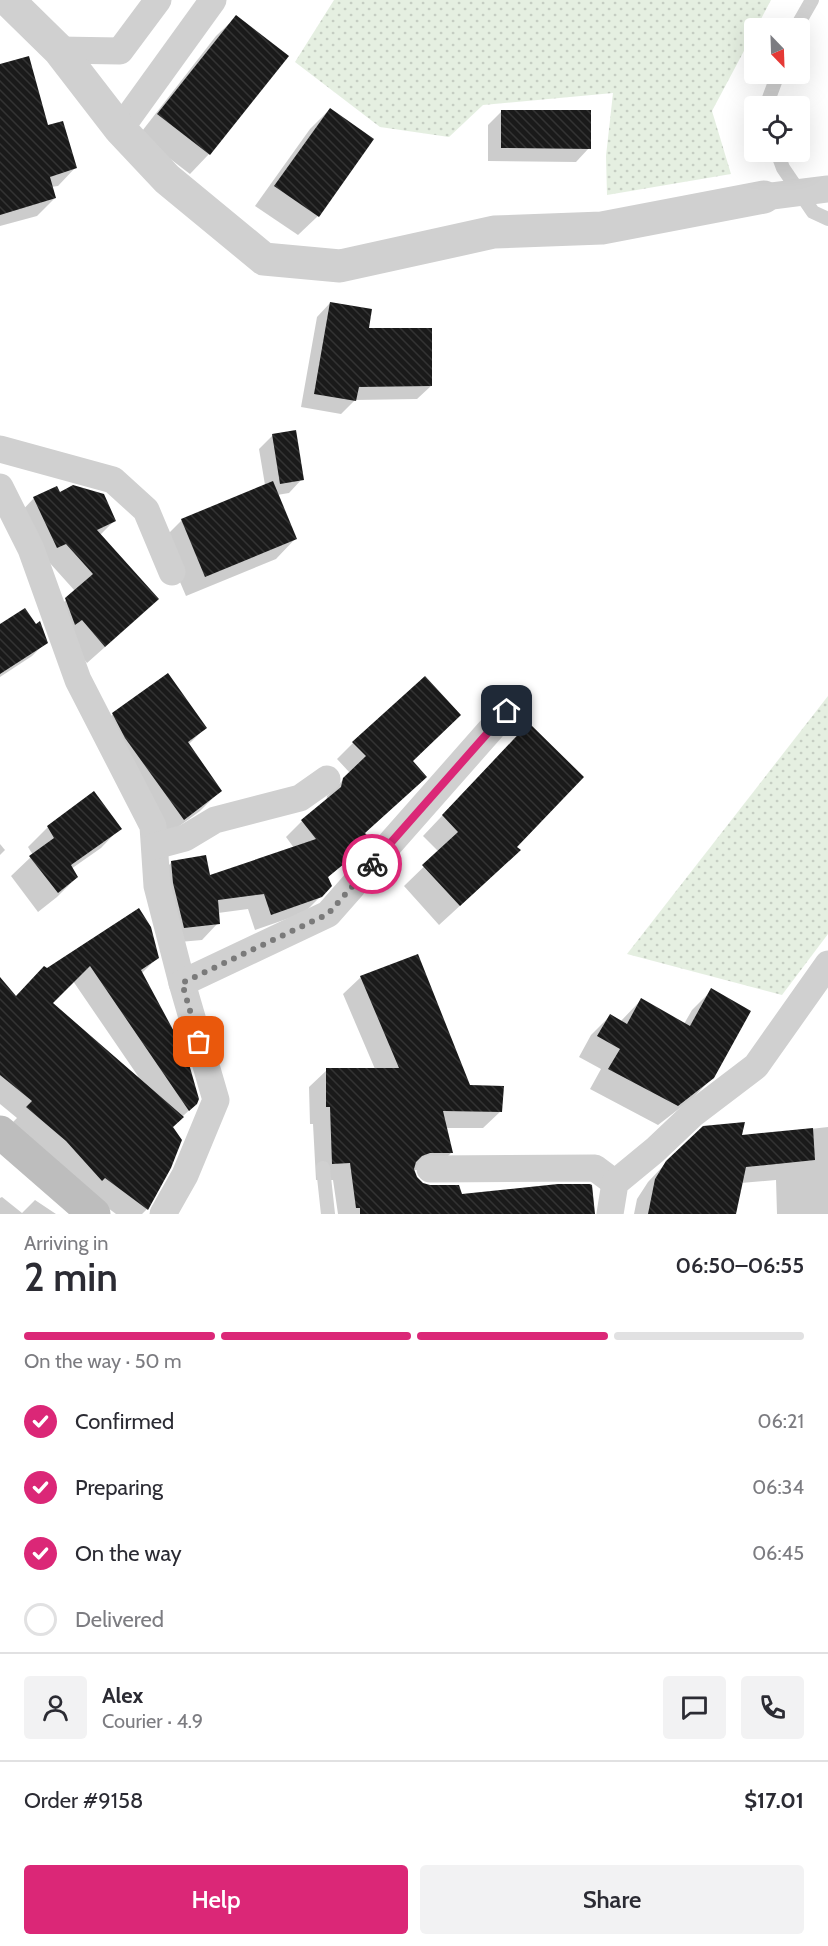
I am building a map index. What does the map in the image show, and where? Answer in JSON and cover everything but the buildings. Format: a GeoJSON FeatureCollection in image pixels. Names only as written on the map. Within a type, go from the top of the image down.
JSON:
{"type":"FeatureCollection","features":[{"type":"Feature","properties":{"kind":"main road"},"geometry":{"type":"LineString","coordinates":[[0,1132],[94,1214]]}},
{"type":"Feature","properties":{"kind":"street"},"geometry":{"type":"LineString","coordinates":[[8,0],[59,51],[120,129],[168,179],[264,259],[340,266],[494,232],[602,228],[764,197],[828,189]]}},
{"type":"Feature","properties":{"kind":"street"},"geometry":{"type":"LineString","coordinates":[[59,51],[120,51],[158,0]]}},
{"type":"Feature","properties":{"kind":"street"},"geometry":{"type":"LineString","coordinates":[[120,129],[213,0]]}},
{"type":"Feature","properties":{"kind":"street"},"geometry":{"type":"LineString","coordinates":[[0,449],[113,480],[146,510],[172,572]]}},
{"type":"Feature","properties":{"kind":"street"},"geometry":{"type":"LineString","coordinates":[[0,487],[31,549],[78,680],[153,826],[157,886],[216,1100],[185,1175],[163,1214]]}},
{"type":"Feature","properties":{"kind":"street"},"geometry":{"type":"LineString","coordinates":[[182,983],[328,914],[507,711]]}},
{"type":"Feature","properties":{"kind":"street"},"geometry":{"type":"LineString","coordinates":[[154,846],[185,838],[215,820],[300,798],[327,779]]}},
{"type":"Feature","properties":{"kind":"street"},"geometry":{"type":"LineString","coordinates":[[610,1214],[615,1183],[693,1114],[756,1066],[828,964]]}},
{"type":"Feature","properties":{"kind":"street"},"geometry":{"type":"LineString","coordinates":[[430,1168],[595,1167],[615,1183]]}},
{"type":"Feature","properties":{"kind":"lane"},"geometry":{"type":"LineString","coordinates":[[802,18],[812,0]]}},
{"type":"Feature","properties":{"kind":"lane"},"geometry":{"type":"LineString","coordinates":[[781,162],[813,212],[828,219]]}},
{"type":"Feature","properties":{"kind":"lane"},"geometry":{"type":"LineString","coordinates":[[323,1168],[328,1214]]}},
{"type":"Feature","properties":{"kind":"green space"},"geometry":{"type":"Polygon","coordinates":[[[334,0],[771,0],[761,18],[744,18],[744,51],[712,111],[731,174],[607,195],[606,156],[613,93],[483,105],[449,137],[380,127],[295,62],[334,0]]]}},
{"type":"Feature","properties":{"kind":"green space"},"geometry":{"type":"Polygon","coordinates":[[[828,696],[828,934],[782,995],[627,954],[828,696]]]}},
{"type":"Feature","properties":{"kind":"way so far"},"geometry":{"type":"LineString","coordinates":[[199,1042],[182,983],[328,914],[372,864]]}},
{"type":"Feature","properties":{"kind":"route"},"geometry":{"type":"LineString","coordinates":[[372,864],[507,711]]}}]}
